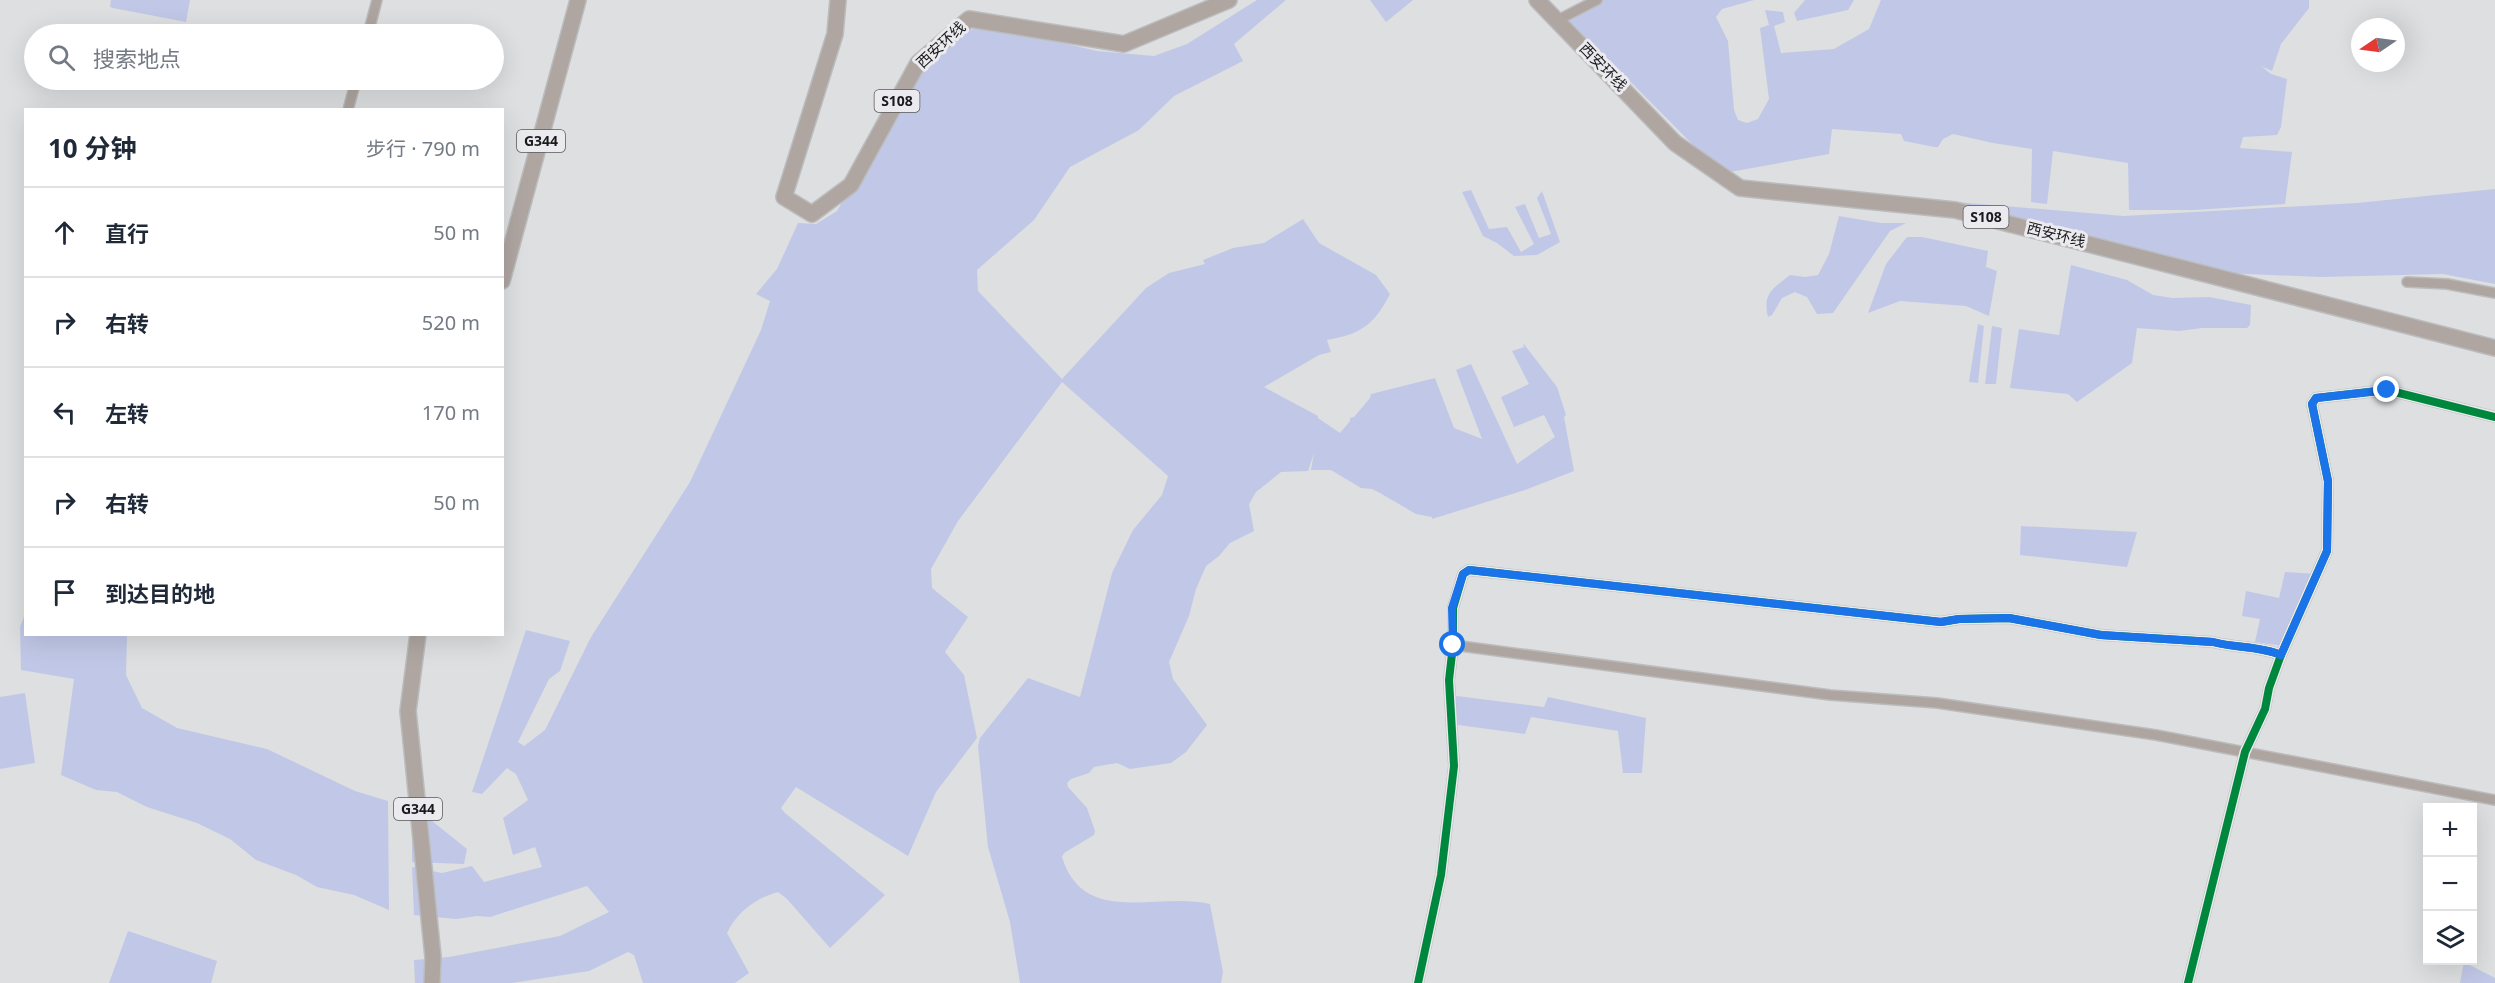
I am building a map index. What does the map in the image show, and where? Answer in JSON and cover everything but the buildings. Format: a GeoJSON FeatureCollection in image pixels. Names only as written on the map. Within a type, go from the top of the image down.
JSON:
{"type":"FeatureCollection","features":[{"type":"Feature","properties":{"kind":"main road","name":"G344"},"geometry":{"type":"LineString","coordinates":[[504,274],[578,0]]}},
{"type":"Feature","properties":{"kind":"main road","name":"西安环线"},"geometry":{"type":"LineString","coordinates":[[838,0],[835,34],[784,197],[812,213],[851,185],[918,63],[969,19],[1124,44],[1229,0]]}},
{"type":"Feature","properties":{"kind":"main road","name":"西安环线"},"geometry":{"type":"LineString","coordinates":[[1537,0],[1675,143],[1740,188],[1955,210],[2495,348]]}},
{"type":"Feature","properties":{"kind":"main road","name":"G344"},"geometry":{"type":"LineString","coordinates":[[418,636],[408,711],[433,957],[432,983]]}},
{"type":"Feature","properties":{"kind":"street"},"geometry":{"type":"LineString","coordinates":[[371,24],[377,0]]}},
{"type":"Feature","properties":{"kind":"street"},"geometry":{"type":"LineString","coordinates":[[1558,20],[1597,0]]}},
{"type":"Feature","properties":{"kind":"street"},"geometry":{"type":"LineString","coordinates":[[349,108],[353,90]]}},
{"type":"Feature","properties":{"kind":"street"},"geometry":{"type":"LineString","coordinates":[[2408,282],[2495,292]]}},
{"type":"Feature","properties":{"kind":"street"},"geometry":{"type":"LineString","coordinates":[[2188,983],[2246,752],[2265,709],[2269,688],[2281,655],[2327,551],[2328,481],[2312,404],[2316,398],[2387,390],[2495,417]]}},
{"type":"Feature","properties":{"kind":"street"},"geometry":{"type":"LineString","coordinates":[[1419,983],[1441,875],[1454,766],[1449,680],[1453,645],[1452,608],[1463,574],[1469,570],[1941,622],[1959,619],[2009,618],[2101,635],[2213,642],[2227,646],[2272,651],[2281,655]]}},
{"type":"Feature","properties":{"kind":"street"},"geometry":{"type":"LineString","coordinates":[[1453,645],[1830,695],[1937,703],[2156,735],[2495,800]]}},
{"type":"Feature","properties":{"kind":"shaded area"},"geometry":{"type":"Polygon","coordinates":[[[111,0],[190,0],[186,22],[113,8],[110,7],[111,0]]]}},
{"type":"Feature","properties":{"kind":"shaded area"},"geometry":{"type":"Polygon","coordinates":[[[1257,0],[1286,0],[1234,44],[1243,61],[1174,96],[1139,130],[1070,167],[1034,220],[977,270],[978,291],[1062,379],[1146,288],[1169,273],[1205,264],[1203,260],[1233,248],[1264,243],[1303,219],[1319,243],[1376,275],[1390,294],[1372,321],[1349,335],[1327,340],[1331,352],[1319,355],[1264,387],[1318,416],[1340,433],[1371,394],[1435,378],[1454,428],[1482,439],[1456,370],[1471,364],[1517,464],[1555,437],[1544,415],[1514,427],[1501,397],[1529,384],[1512,351],[1524,347],[1523,343],[1557,387],[1566,415],[1564,417],[1574,471],[1525,490],[1432,519],[1432,517],[1416,514],[1372,489],[1361,488],[1331,470],[1311,470],[1314,453],[1308,471],[1281,472],[1256,492],[1249,504],[1254,531],[1230,543],[1206,566],[1196,589],[1189,616],[1169,662],[1173,679],[1207,725],[1186,752],[1171,763],[1130,769],[1117,763],[1094,767],[1089,773],[1071,779],[1067,783],[1087,808],[1095,831],[1094,835],[1064,853],[1062,857],[1073,879],[1087,892],[1105,900],[1189,901],[1210,904],[1223,972],[1221,983],[1020,983],[1010,922],[988,847],[978,746],[980,738],[1028,678],[1080,697],[1112,573],[1133,530],[1162,495],[1168,476],[1062,382],[958,521],[931,569],[932,588],[968,617],[945,652],[964,675],[977,738],[936,792],[908,856],[796,787],[781,808],[885,895],[830,948],[787,899],[778,892],[748,907],[731,925],[727,933],[749,973],[735,983],[643,983],[634,955],[628,952],[589,971],[512,983],[415,983],[414,960],[449,957],[560,936],[609,912],[587,886],[490,917],[456,919],[414,915],[412,867],[442,873],[472,866],[484,882],[542,867],[535,847],[513,855],[503,818],[528,800],[516,774],[507,768],[482,794],[472,792],[526,630],[570,641],[560,671],[549,679],[518,742],[524,746],[545,730],[591,637],[690,482],[761,330],[770,301],[756,294],[777,269],[798,223],[816,224],[837,211],[891,115],[942,44],[963,31],[991,26],[1097,51],[1154,56],[1187,44],[1257,0]]]}},
{"type":"Feature","properties":{"kind":"shaded area"},"geometry":{"type":"Polygon","coordinates":[[[1370,0],[1413,0],[1386,22],[1370,0]]]}},
{"type":"Feature","properties":{"kind":"shaded area"},"geometry":{"type":"Polygon","coordinates":[[[1602,0],[1754,0],[1722,9],[1716,17],[1728,41],[1734,110],[1738,120],[1747,123],[1758,119],[1769,99],[1760,28],[1769,25],[1765,10],[1783,12],[1785,22],[1774,26],[1781,53],[1834,49],[1869,29],[1881,0],[2309,0],[2309,8],[2281,44],[2272,71],[2261,66],[2271,74],[2287,79],[2281,127],[2277,135],[2243,137],[2240,148],[2292,152],[2285,204],[2195,210],[2129,210],[2128,163],[2053,151],[2047,204],[2031,202],[2032,149],[1953,134],[1943,139],[1938,147],[1934,147],[1904,141],[1901,134],[1832,129],[1829,154],[1730,172],[1700,152],[1606,57],[1567,22],[1602,0]]]}},
{"type":"Feature","properties":{"kind":"shaded area"},"geometry":{"type":"Polygon","coordinates":[[[1805,0],[1854,0],[1848,10],[1797,21],[1794,13],[1805,0]]]}},
{"type":"Feature","properties":{"kind":"shaded area"},"geometry":{"type":"Polygon","coordinates":[[[2495,189],[2495,284],[2443,274],[2321,277],[2223,273],[1895,197],[2124,216],[2357,203],[2495,189]]]}},
{"type":"Feature","properties":{"kind":"shaded area"},"geometry":{"type":"Polygon","coordinates":[[[1471,190],[1489,229],[1507,227],[1521,252],[1534,244],[1515,207],[1525,204],[1539,238],[1551,234],[1537,198],[1542,191],[1560,242],[1537,255],[1514,256],[1483,236],[1462,192],[1471,190]]]}},
{"type":"Feature","properties":{"kind":"shaded area"},"geometry":{"type":"Polygon","coordinates":[[[1839,216],[1881,223],[1906,223],[1890,231],[1833,313],[1817,314],[1807,297],[1795,292],[1782,298],[1772,315],[1768,317],[1768,297],[1779,284],[1790,275],[1805,277],[1818,275],[1829,254],[1839,216]]]}},
{"type":"Feature","properties":{"kind":"shaded area"},"geometry":{"type":"Polygon","coordinates":[[[1907,237],[1922,237],[1988,251],[1986,267],[1997,271],[1989,316],[1966,306],[1900,301],[1868,313],[1886,264],[1907,237]]]}},
{"type":"Feature","properties":{"kind":"shaded area"},"geometry":{"type":"Polygon","coordinates":[[[2071,265],[2127,280],[2153,295],[2173,298],[2209,297],[2251,305],[2250,325],[2247,328],[2202,328],[2179,331],[2137,328],[2132,363],[2077,402],[2068,394],[2010,388],[2019,329],[2059,335],[2071,265]]]}},
{"type":"Feature","properties":{"kind":"shaded area"},"geometry":{"type":"Polygon","coordinates":[[[1978,324],[1984,326],[1978,383],[1969,382],[1978,324]]]}},
{"type":"Feature","properties":{"kind":"shaded area"},"geometry":{"type":"Polygon","coordinates":[[[1992,326],[2002,328],[1996,384],[1985,384],[1992,326]]]}},
{"type":"Feature","properties":{"kind":"shaded area"},"geometry":{"type":"Polygon","coordinates":[[[2021,526],[2137,532],[2127,567],[2020,555],[2021,526]]]}},
{"type":"Feature","properties":{"kind":"shaded area"},"geometry":{"type":"Polygon","coordinates":[[[2285,572],[2316,574],[2284,646],[2255,642],[2260,619],[2242,616],[2246,591],[2279,598],[2285,572]]]}},
{"type":"Feature","properties":{"kind":"shaded area"},"geometry":{"type":"Polygon","coordinates":[[[24,617],[24,636],[127,636],[126,675],[142,708],[177,728],[267,749],[355,791],[388,801],[389,910],[354,895],[317,887],[296,875],[256,860],[230,839],[197,823],[147,807],[117,792],[96,790],[61,775],[74,679],[21,670],[20,627],[24,617]]]}},
{"type":"Feature","properties":{"kind":"shaded area"},"geometry":{"type":"Polygon","coordinates":[[[25,693],[35,763],[0,769],[0,697],[25,693]]]}},
{"type":"Feature","properties":{"kind":"shaded area"},"geometry":{"type":"Polygon","coordinates":[[[1449,695],[1544,707],[1548,697],[1646,718],[1642,773],[1623,773],[1618,731],[1531,717],[1525,734],[1451,724],[1449,695]]]}},
{"type":"Feature","properties":{"kind":"shaded area"},"geometry":{"type":"Polygon","coordinates":[[[412,805],[467,849],[464,864],[412,862],[412,805]]]}},
{"type":"Feature","properties":{"kind":"shaded area"},"geometry":{"type":"Polygon","coordinates":[[[128,931],[217,961],[211,983],[109,983],[128,931]]]}},
{"type":"Feature","properties":{"kind":"shaded area"},"geometry":{"type":"Polygon","coordinates":[[[2463,965],[2470,965],[2495,978],[2495,983],[2460,983],[2463,965]]]}},
{"type":"Feature","properties":{"kind":"cycle path"},"geometry":{"type":"LineString","coordinates":[[2188,983],[2245,752],[2265,709],[2269,688],[2281,655],[2327,551],[2328,481],[2312,404],[2316,398],[2387,390],[2495,417]]}},
{"type":"Feature","properties":{"kind":"cycle path"},"geometry":{"type":"LineString","coordinates":[[1418,983],[1441,875],[1454,766],[1449,680],[1453,645],[1453,608],[1463,574],[1469,570],[1941,622],[1959,619],[2009,618],[2101,635],[2213,642],[2265,650],[2281,655]]}},
{"type":"Feature","properties":{"kind":"route"},"geometry":{"type":"LineString","coordinates":[[1453,645],[1452,608],[1463,574],[1469,570],[1736,602],[1941,622],[1959,619],[2009,618],[2101,635],[2213,642],[2227,646],[2272,651],[2281,655],[2327,551],[2328,481],[2312,404],[2316,398],[2387,390]]}}]}
